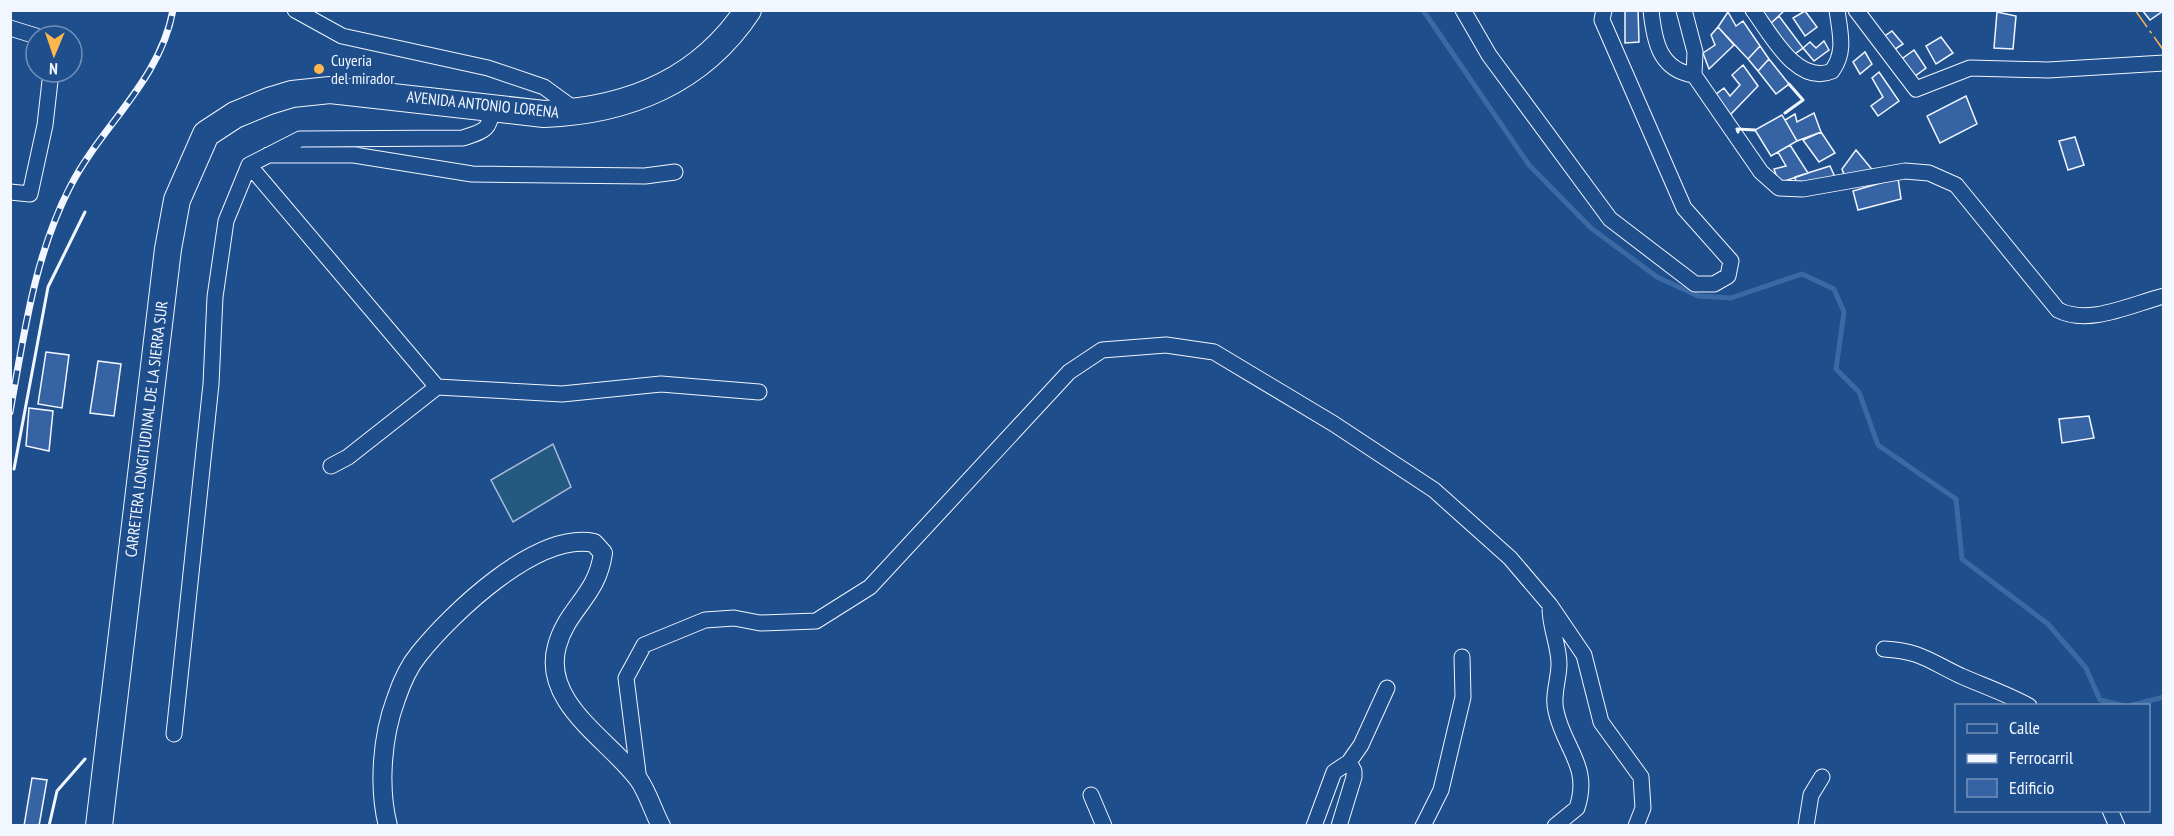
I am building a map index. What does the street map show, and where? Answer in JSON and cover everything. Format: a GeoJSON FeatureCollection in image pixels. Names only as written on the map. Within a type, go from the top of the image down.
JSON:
{"type":"FeatureCollection","features":[{"type":"Feature","properties":{"kind":"highway","name":"AVENIDA ANTONIO LORENA"},"geometry":{"type":"LineString","coordinates":[[292,94],[330,90],[388,94],[544,114],[579,113],[631,100],[672,83],[712,54],[748,10]]}},
{"type":"Feature","properties":{"kind":"highway","name":"CARRETERA LONGITUDINAL DE LA SIERRA SUR"},"geometry":{"type":"LineString","coordinates":[[99,825],[167,260],[177,200],[206,134],[235,115],[292,94]]}},
{"type":"Feature","properties":{"kind":"street"},"geometry":{"type":"LineString","coordinates":[[295,10],[342,36],[488,68],[544,87],[579,113]]}},
{"type":"Feature","properties":{"kind":"street"},"geometry":{"type":"LineString","coordinates":[[1463,10],[1489,56],[1610,219],[1695,284],[1714,284],[1728,276],[1731,261],[1684,208],[1602,14]]}},
{"type":"Feature","properties":{"kind":"street"},"geometry":{"type":"LineString","coordinates":[[1651,10],[1654,38],[1662,54],[1675,70],[1694,75]]}},
{"type":"Feature","properties":{"kind":"street"},"geometry":{"type":"LineString","coordinates":[[1684,10],[1695,52],[1694,75],[1761,172],[1779,189],[1803,189],[1905,171],[1929,173],[1956,184],[2058,310],[2067,315],[2092,315],[2163,296]]}},
{"type":"Feature","properties":{"kind":"street"},"geometry":{"type":"LineString","coordinates":[[1753,10],[1785,54],[1806,72],[1823,75],[1832,71],[1839,61],[1842,48],[1837,10]]}},
{"type":"Feature","properties":{"kind":"street"},"geometry":{"type":"LineString","coordinates":[[1856,10],[1917,89],[1970,68],[2048,70],[2163,63]]}},
{"type":"Feature","properties":{"kind":"street"},"geometry":{"type":"LineString","coordinates":[[10,192],[30,194],[45,125],[50,84]]}},
{"type":"Feature","properties":{"kind":"street"},"geometry":{"type":"LineString","coordinates":[[174,734],[211,384],[215,297],[226,221],[249,165],[300,139],[464,138],[483,131],[491,123],[492,109]]}},
{"type":"Feature","properties":{"kind":"street"},"geometry":{"type":"LineString","coordinates":[[268,155],[295,157],[354,155],[472,174],[645,176],[675,172]]}},
{"type":"Feature","properties":{"kind":"street"},"geometry":{"type":"LineString","coordinates":[[249,165],[437,387]]}},
{"type":"Feature","properties":{"kind":"street"},"geometry":{"type":"LineString","coordinates":[[639,781],[626,678],[644,645],[705,620],[734,618],[760,623],[816,621],[870,587],[1070,372],[1102,350],[1166,345],[1214,352],[1334,424],[1434,490],[1510,558],[1550,605],[1584,655],[1601,722],[1641,777],[1643,808],[1636,825]]}},
{"type":"Feature","properties":{"kind":"street"},"geometry":{"type":"LineString","coordinates":[[331,466],[348,457],[437,387],[562,394],[661,384],[759,392]]}},
{"type":"Feature","properties":{"kind":"street"},"geometry":{"type":"LineString","coordinates":[[388,825],[384,810],[383,781],[387,733],[396,699],[418,655],[470,599],[517,566],[547,550],[582,540],[594,543],[603,553],[601,568],[593,587],[564,625],[556,648],[558,683],[570,704],[639,781],[661,825]]}},
{"type":"Feature","properties":{"kind":"street"},"geometry":{"type":"LineString","coordinates":[[1550,605],[1550,624],[1559,662],[1556,713],[1579,764],[1582,781],[1577,808],[1555,825]]}},
{"type":"Feature","properties":{"kind":"street"},"geometry":{"type":"LineString","coordinates":[[1884,649],[1908,650],[1929,658],[1960,675],[2027,704]]}},
{"type":"Feature","properties":{"kind":"street"},"geometry":{"type":"LineString","coordinates":[[1423,825],[1442,790],[1463,698],[1462,657]]}},
{"type":"Feature","properties":{"kind":"street"},"geometry":{"type":"LineString","coordinates":[[1314,825],[1334,772],[1349,762],[1361,745],[1387,688]]}},
{"type":"Feature","properties":{"kind":"street"},"geometry":{"type":"LineString","coordinates":[[1339,825],[1354,777],[1354,771],[1349,762]]}},
{"type":"Feature","properties":{"kind":"street"},"geometry":{"type":"LineString","coordinates":[[1806,825],[1811,795],[1821,777]]}},
{"type":"Feature","properties":{"kind":"street"},"geometry":{"type":"LineString","coordinates":[[1091,795],[1104,825]]}},
{"type":"Feature","properties":{"kind":"shaded area"},"geometry":{"type":"Polygon","coordinates":[[[553,444],[571,487],[513,522],[491,480],[553,444]]]}},
{"type":"Feature","properties":{"kind":"building"},"geometry":{"type":"Polygon","coordinates":[[[1625,10],[1638,10],[1639,42],[1625,43],[1625,10]]]}},
{"type":"Feature","properties":{"kind":"building"},"geometry":{"type":"Polygon","coordinates":[[[1759,10],[1785,10],[1769,25],[1759,10]]]}},
{"type":"Feature","properties":{"kind":"building"},"geometry":{"type":"Polygon","coordinates":[[[2142,10],[2163,10],[2163,11],[2150,20],[2142,10]]]}},
{"type":"Feature","properties":{"kind":"building"},"geometry":{"type":"Polygon","coordinates":[[[1805,11],[1817,27],[1805,36],[1793,18],[1805,11]]]}},
{"type":"Feature","properties":{"kind":"building"},"geometry":{"type":"Polygon","coordinates":[[[1728,12],[1736,26],[1743,21],[1760,46],[1748,59],[1718,27],[1728,12]]]}},
{"type":"Feature","properties":{"kind":"building"},"geometry":{"type":"Polygon","coordinates":[[[1997,12],[2016,16],[2013,49],[1994,48],[1997,12]]]}},
{"type":"Feature","properties":{"kind":"building"},"geometry":{"type":"Polygon","coordinates":[[[1779,16],[1803,48],[1792,56],[1769,25],[1779,16]]]}},
{"type":"Feature","properties":{"kind":"building"},"geometry":{"type":"Polygon","coordinates":[[[1718,27],[1734,45],[1709,69],[1703,53],[1715,45],[1711,35],[1718,27]]]}},
{"type":"Feature","properties":{"kind":"building"},"geometry":{"type":"Polygon","coordinates":[[[1892,31],[1903,44],[1889,53],[1879,40],[1892,31]]]}},
{"type":"Feature","properties":{"kind":"building"},"geometry":{"type":"Polygon","coordinates":[[[1941,37],[1953,53],[1936,64],[1926,46],[1941,37]]]}},
{"type":"Feature","properties":{"kind":"building"},"geometry":{"type":"Polygon","coordinates":[[[1824,41],[1829,50],[1814,61],[1803,48],[1810,42],[1816,48],[1824,41]]]}},
{"type":"Feature","properties":{"kind":"building"},"geometry":{"type":"Polygon","coordinates":[[[1760,46],[1769,59],[1758,71],[1748,59],[1760,46]]]}},
{"type":"Feature","properties":{"kind":"building"},"geometry":{"type":"Polygon","coordinates":[[[1914,50],[1926,68],[1911,79],[1899,61],[1914,50]]]}},
{"type":"Feature","properties":{"kind":"building"},"geometry":{"type":"Polygon","coordinates":[[[1865,52],[1872,64],[1860,74],[1853,62],[1865,52]]]}},
{"type":"Feature","properties":{"kind":"building"},"geometry":{"type":"Polygon","coordinates":[[[1769,59],[1789,84],[1776,94],[1758,71],[1769,59]]]}},
{"type":"Feature","properties":{"kind":"building"},"geometry":{"type":"Polygon","coordinates":[[[1743,65],[1758,86],[1730,115],[1715,95],[1724,88],[1730,96],[1740,85],[1732,75],[1743,65]]]}},
{"type":"Feature","properties":{"kind":"building"},"geometry":{"type":"Polygon","coordinates":[[[1879,72],[1899,101],[1878,116],[1871,106],[1883,97],[1872,78],[1879,72]]]}},
{"type":"Feature","properties":{"kind":"building"},"geometry":{"type":"Polygon","coordinates":[[[1966,96],[1977,124],[1940,143],[1927,116],[1966,96]]]}},
{"type":"Feature","properties":{"kind":"building"},"geometry":{"type":"Polygon","coordinates":[[[1814,113],[1821,132],[1797,141],[1785,120],[1795,114],[1797,122],[1814,113]]]}},
{"type":"Feature","properties":{"kind":"building"},"geometry":{"type":"Polygon","coordinates":[[[1782,115],[1797,141],[1771,156],[1755,130],[1782,115]]]}},
{"type":"Feature","properties":{"kind":"building"},"geometry":{"type":"Polygon","coordinates":[[[1821,132],[1835,153],[1819,162],[1803,140],[1821,132]]]}},
{"type":"Feature","properties":{"kind":"building"},"geometry":{"type":"Polygon","coordinates":[[[2075,137],[2084,165],[2068,170],[2059,141],[2075,137]]]}},
{"type":"Feature","properties":{"kind":"building"},"geometry":{"type":"Polygon","coordinates":[[[1790,145],[1808,173],[1779,183],[1774,169],[1786,166],[1778,152],[1790,145]]]}},
{"type":"Feature","properties":{"kind":"building"},"geometry":{"type":"Polygon","coordinates":[[[1856,150],[1875,173],[1846,180],[1842,169],[1856,150]]]}},
{"type":"Feature","properties":{"kind":"building"},"geometry":{"type":"Polygon","coordinates":[[[1830,166],[1835,177],[1797,187],[1795,177],[1830,166]]]}},
{"type":"Feature","properties":{"kind":"building"},"geometry":{"type":"Polygon","coordinates":[[[1898,178],[1901,199],[1858,210],[1853,191],[1898,178]]]}},
{"type":"Feature","properties":{"kind":"building"},"geometry":{"type":"Polygon","coordinates":[[[46,352],[69,355],[62,408],[38,404],[46,352]]]}},
{"type":"Feature","properties":{"kind":"building"},"geometry":{"type":"Polygon","coordinates":[[[98,361],[121,364],[114,416],[90,413],[98,361]]]}},
{"type":"Feature","properties":{"kind":"building"},"geometry":{"type":"Polygon","coordinates":[[[29,408],[53,411],[49,451],[26,446],[29,408]]]}},
{"type":"Feature","properties":{"kind":"building"},"geometry":{"type":"Polygon","coordinates":[[[2089,416],[2094,438],[2062,443],[2059,419],[2089,416]]]}},
{"type":"Feature","properties":{"kind":"building"},"geometry":{"type":"Polygon","coordinates":[[[32,778],[47,780],[39,826],[24,826],[32,778]]]}},
{"type":"Feature","properties":{"kind":"waterway"},"geometry":{"type":"LineString","coordinates":[[1423,10],[1529,165],[1591,228],[1657,277],[1698,296],[1731,298],[1802,274],[1834,289],[1844,312],[1836,369],[1859,392],[1878,445],[1956,499],[1962,559],[2048,624],[2086,668],[2100,700],[2117,704]]}},
{"type":"Feature","properties":{"kind":"waterway"},"geometry":{"type":"LineString","coordinates":[[2137,704],[2164,697]]}},
{"type":"Feature","properties":{"kind":"railway"},"geometry":{"type":"LineString","coordinates":[[10,412],[32,297],[47,241],[70,187],[83,165],[156,59],[173,10]]}},
{"type":"Feature","properties":{"kind":"wall"},"geometry":{"type":"LineString","coordinates":[[1785,113],[1803,100],[1789,84]]}},
{"type":"Feature","properties":{"kind":"wall"},"geometry":{"type":"LineString","coordinates":[[1738,132],[1737,129],[1755,130]]}},
{"type":"Feature","properties":{"kind":"wall"},"geometry":{"type":"LineString","coordinates":[[14,469],[48,287],[85,212]]}},
{"type":"Feature","properties":{"kind":"wall"},"geometry":{"type":"LineString","coordinates":[[49,826],[57,791],[85,759]]}},
{"type":"Feature","properties":{"kind":"power"},"geometry":{"type":"LineString","coordinates":[[2135,10],[2164,51]]}},
{"type":"Feature","properties":{"kind":"place","name":"Cuyeria del mirador"},"geometry":{"type":"Point","coordinates":[319,69]}}]}
